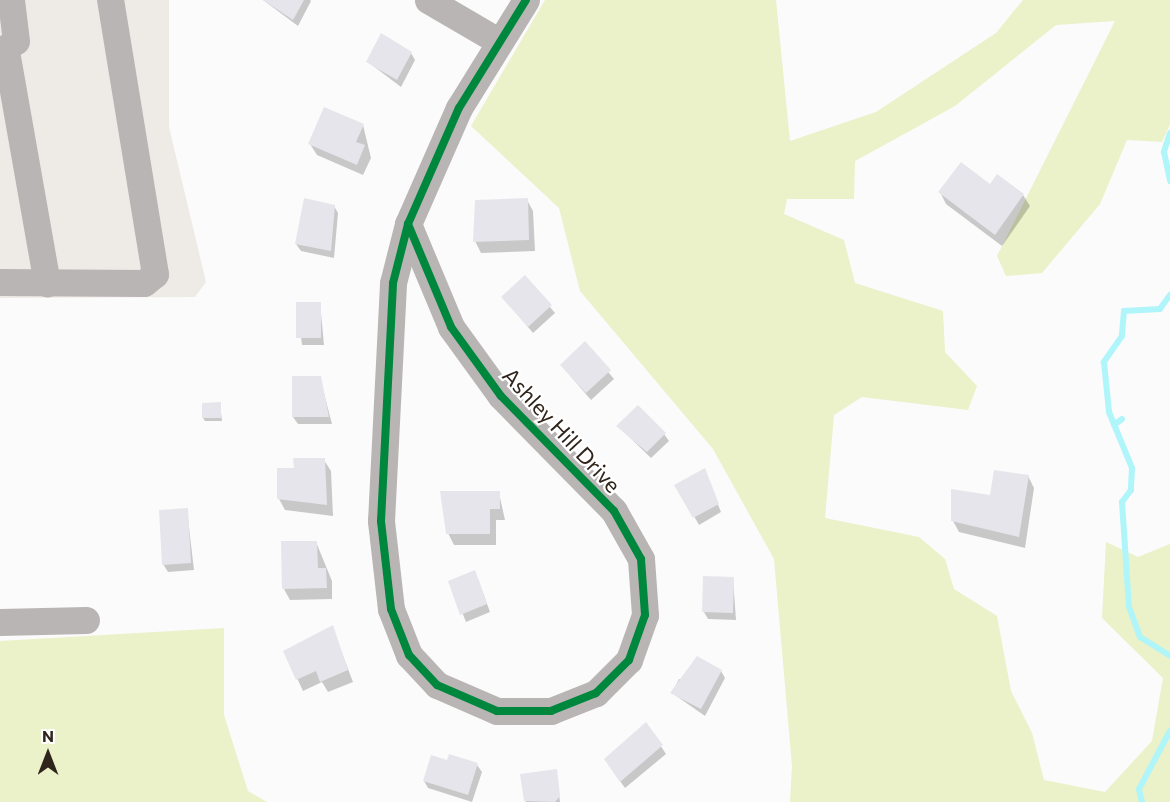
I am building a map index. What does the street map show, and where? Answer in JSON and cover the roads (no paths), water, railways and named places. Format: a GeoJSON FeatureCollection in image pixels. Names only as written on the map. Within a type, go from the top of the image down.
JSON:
{"type":"FeatureCollection","features":[{"type":"Feature","properties":{"kind":"street"},"geometry":{"type":"LineString","coordinates":[[11,0],[18,36],[3,52],[47,283]]}},
{"type":"Feature","properties":{"kind":"street"},"geometry":{"type":"LineString","coordinates":[[0,282],[144,283],[157,269],[110,0]]}},
{"type":"Feature","properties":{"kind":"street"},"geometry":{"type":"LineString","coordinates":[[428,0],[500,42]]}},
{"type":"Feature","properties":{"kind":"street","name":"Ashley Hill Drive"},"geometry":{"type":"LineString","coordinates":[[408,224],[451,327],[501,396],[614,511],[640,559],[645,615],[629,660],[596,693],[551,711],[497,711],[437,685],[409,655],[391,609],[381,521],[383,398],[393,283],[408,224],[431,162],[525,0]]}},
{"type":"Feature","properties":{"kind":"street"},"geometry":{"type":"LineString","coordinates":[[0,621],[86,620]]}},
{"type":"Feature","properties":{"kind":"waterway"},"geometry":{"type":"LineString","coordinates":[[1170,133],[1164,152],[1170,181]]}},
{"type":"Feature","properties":{"kind":"waterway"},"geometry":{"type":"LineString","coordinates":[[1170,295],[1160,309],[1124,311],[1122,336],[1104,362],[1109,412],[1132,468],[1131,490],[1122,502],[1129,607],[1140,637],[1170,656]]}},
{"type":"Feature","properties":{"kind":"waterway"},"geometry":{"type":"LineString","coordinates":[[1114,425],[1122,419]]}},
{"type":"Feature","properties":{"kind":"waterway"},"geometry":{"type":"LineString","coordinates":[[1142,802],[1139,789],[1170,731]]}}]}
